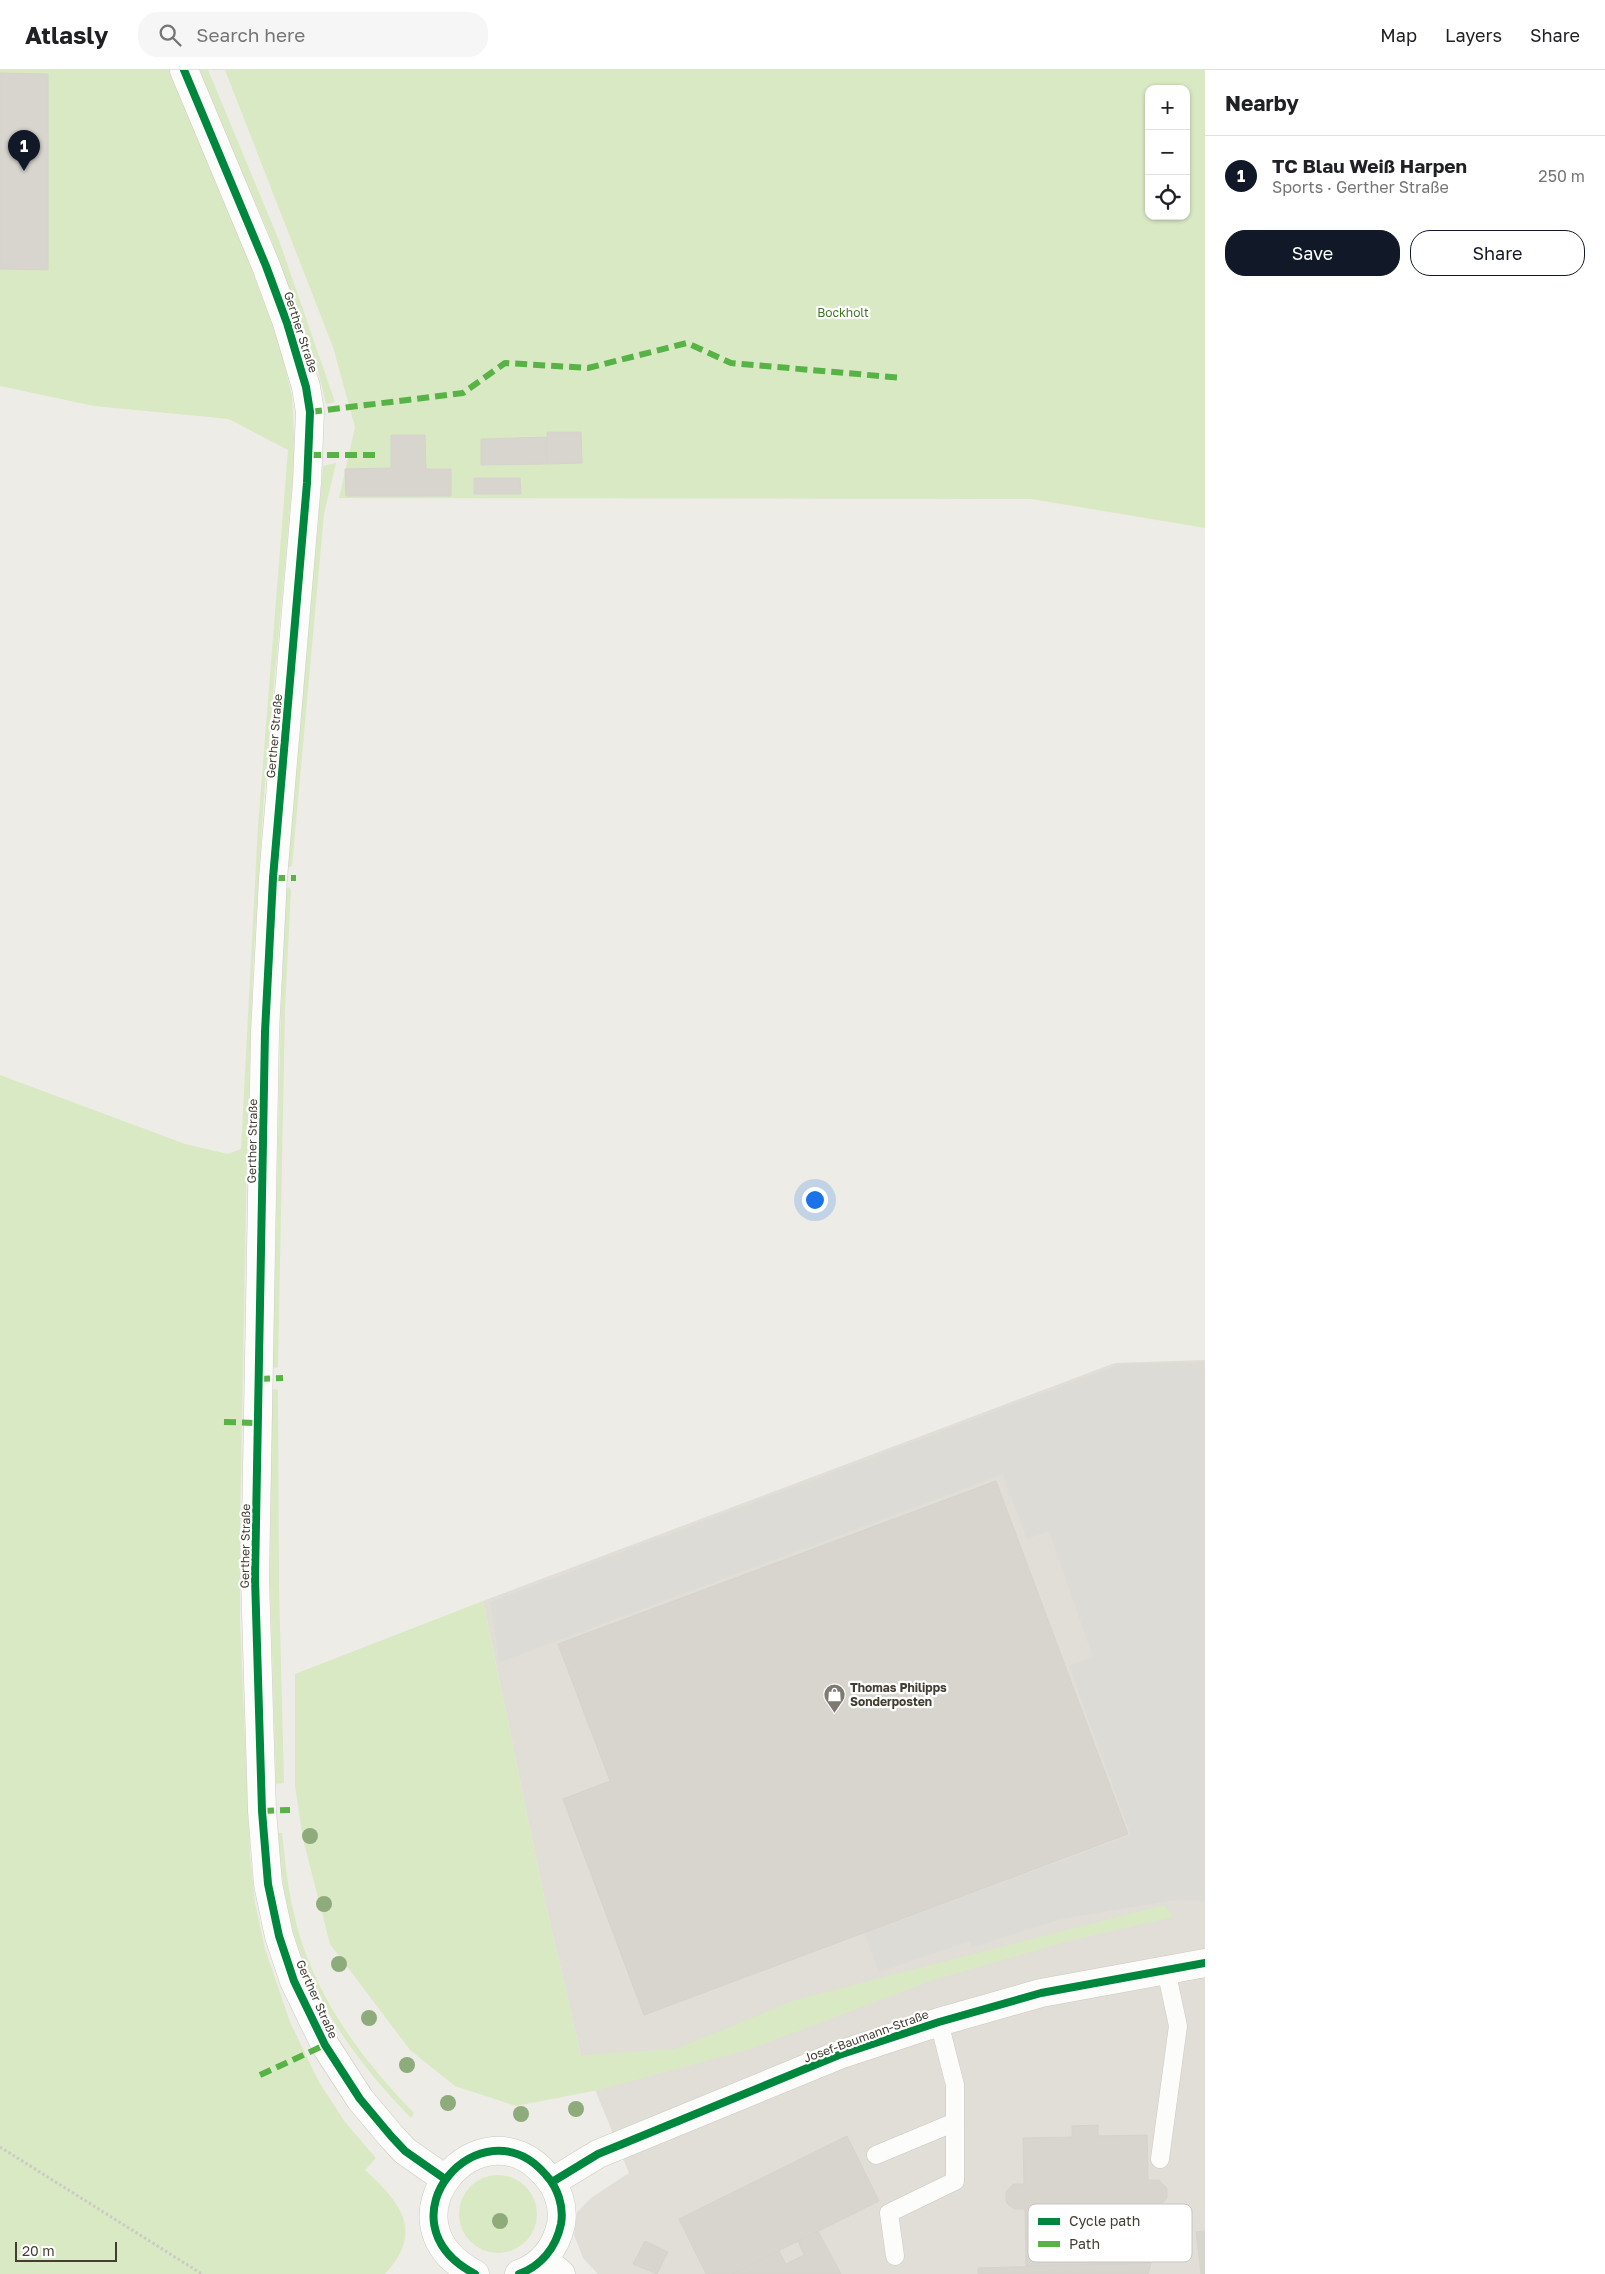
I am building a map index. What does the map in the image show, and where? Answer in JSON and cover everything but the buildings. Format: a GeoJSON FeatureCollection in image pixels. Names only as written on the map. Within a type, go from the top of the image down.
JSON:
{"type":"FeatureCollection","features":[{"type":"Feature","properties":{"kind":"street","name":"Gerther Straße"},"geometry":{"type":"LineString","coordinates":[[184,70],[266,266],[284,315],[306,387],[310,412],[307,483],[273,878],[265,1032],[255,1578],[262,1811],[268,1884],[279,1936],[294,1981],[325,2045],[360,2099],[391,2136],[405,2151],[445,2179]]}},
{"type":"Feature","properties":{"kind":"street","name":"Josef-Baumann-Straße"},"geometry":{"type":"LineString","coordinates":[[552,2182],[598,2154],[839,2056],[939,2022],[1041,1993],[1205,1963]]}},
{"type":"Feature","properties":{"kind":"street"},"geometry":{"type":"LineString","coordinates":[[460,2271],[445,2251],[436,2233],[433,2215],[436,2196],[445,2179],[459,2163],[478,2154],[499,2151],[520,2155],[538,2166],[552,2182],[561,2208],[561,2222],[552,2267],[529,2270],[519,2274]]}},
{"type":"Feature","properties":{"kind":"lane"},"geometry":{"type":"LineString","coordinates":[[1160,2159],[1178,2026],[1166,1970]]}},
{"type":"Feature","properties":{"kind":"lane"},"geometry":{"type":"LineString","coordinates":[[895,2256],[889,2214],[956,2181],[955,2085],[939,2022]]}},
{"type":"Feature","properties":{"kind":"lane"},"geometry":{"type":"LineString","coordinates":[[876,2155],[948,2125],[955,2124]]}},
{"type":"Feature","properties":{"kind":"path"},"geometry":{"type":"LineString","coordinates":[[0,2147],[202,2274]]}},
{"type":"Feature","properties":{"kind":"shaded area"},"geometry":{"type":"Polygon","coordinates":[[[1205,1360],[1205,2274],[598,2274],[583,2258],[574,2235],[577,2212],[591,2198],[629,2173],[581,2055],[544,1897],[483,1601],[1115,1363],[1205,1360]]]}},
{"type":"Feature","properties":{"kind":"shaded area"},"geometry":{"type":"Polygon","coordinates":[[[1205,1362],[1205,1901],[1174,1900],[1061,1919],[972,1947],[970,1941],[879,1972],[864,1933],[1131,1835],[1069,1666],[1093,1657],[1049,1531],[1027,1539],[1003,1474],[500,1662],[490,1602],[1120,1364],[1205,1362]]]}},
{"type":"Feature","properties":{"kind":"green space"},"geometry":{"type":"Polygon","coordinates":[[[0,70],[177,70],[279,343],[292,396],[295,454],[264,795],[253,968],[247,1150],[240,1621],[250,1856],[255,1903],[265,1949],[290,2022],[319,2082],[345,2122],[376,2158],[365,2170],[389,2194],[403,2218],[404,2244],[397,2258],[385,2274],[0,2274],[0,1075],[185,1144],[228,1154],[241,1149],[258,826],[288,450],[229,419],[94,406],[0,386],[0,70]]]}},
{"type":"Feature","properties":{"kind":"green space"},"geometry":{"type":"Polygon","coordinates":[[[198,70],[208,70],[280,243],[335,402],[326,404],[317,366],[271,239],[198,70]]]}},
{"type":"Feature","properties":{"kind":"green space","name":"Bockholt"},"geometry":{"type":"Polygon","coordinates":[[[225,70],[1205,70],[1205,528],[1031,499],[339,498],[355,427],[333,347],[225,70]]]}},
{"type":"Feature","properties":{"kind":"green space"},"geometry":{"type":"Polygon","coordinates":[[[336,463],[324,514],[292,866],[288,867],[323,466],[336,463]]]}},
{"type":"Feature","properties":{"kind":"green space"},"geometry":{"type":"Polygon","coordinates":[[[289,887],[291,890],[285,1008],[278,1367],[276,1368],[273,1367],[281,1008],[286,889],[289,887]]]}},
{"type":"Feature","properties":{"kind":"green space"},"geometry":{"type":"Polygon","coordinates":[[[272,1390],[278,1390],[279,1586],[284,1783],[276,1784],[270,1586],[272,1390]]]}},
{"type":"Feature","properties":{"kind":"green space"},"geometry":{"type":"Polygon","coordinates":[[[483,1601],[544,1897],[581,2055],[676,2049],[795,2000],[1164,1905],[1174,1917],[1073,1940],[933,1980],[751,2049],[598,2090],[516,2106],[455,2086],[410,2050],[330,1944],[303,1839],[295,1786],[295,1674],[483,1601]]]}},
{"type":"Feature","properties":{"kind":"green space"},"geometry":{"type":"Polygon","coordinates":[[[278,1833],[282,1833],[286,1871],[300,1938],[311,1966],[338,2019],[374,2068],[414,2113],[411,2118],[355,2053],[324,2006],[301,1954],[292,1927],[286,1904],[278,1833]]]}},
{"type":"Feature","properties":{"kind":"green space"},"geometry":{"type":"Polygon","coordinates":[[[498,2175],[513,2178],[525,2187],[534,2199],[537,2214],[534,2229],[525,2241],[513,2250],[498,2253],[483,2250],[471,2241],[462,2229],[459,2214],[462,2199],[471,2187],[483,2178],[498,2175]]]}},
{"type":"Feature","properties":{"kind":"marked path"},"geometry":{"type":"LineString","coordinates":[[310,412],[463,393],[505,363],[588,368],[687,343],[731,363],[903,378]]}},
{"type":"Feature","properties":{"kind":"marked path"},"geometry":{"type":"LineString","coordinates":[[309,455],[375,455]]}},
{"type":"Feature","properties":{"kind":"marked path"},"geometry":{"type":"LineString","coordinates":[[273,878],[296,878]]}},
{"type":"Feature","properties":{"kind":"marked path"},"geometry":{"type":"LineString","coordinates":[[258,1379],[283,1378]]}},
{"type":"Feature","properties":{"kind":"marked path"},"geometry":{"type":"LineString","coordinates":[[224,1422],[258,1423]]}},
{"type":"Feature","properties":{"kind":"marked path"},"geometry":{"type":"LineString","coordinates":[[262,1811],[290,1810]]}},
{"type":"Feature","properties":{"kind":"marked path"},"geometry":{"type":"LineString","coordinates":[[260,2075],[325,2045]]}},
{"type":"Feature","properties":{"kind":"cycle path"},"geometry":{"type":"LineString","coordinates":[[184,70],[266,266],[287,323],[306,387],[310,412],[307,483],[273,878],[265,1032],[255,1578],[262,1811],[268,1884],[279,1936],[294,1981],[325,2045],[360,2099],[391,2136],[405,2151],[445,2179]]}},
{"type":"Feature","properties":{"kind":"cycle path"},"geometry":{"type":"LineString","coordinates":[[552,2182],[598,2154],[839,2055],[939,2022],[1041,1993],[1205,1963]]}},
{"type":"Feature","properties":{"kind":"cycle path"},"geometry":{"type":"LineString","coordinates":[[475,2274],[446,2251],[434,2225],[436,2199],[448,2176],[468,2159],[493,2151],[520,2155],[546,2175],[554,2186],[561,2204],[562,2218],[559,2233],[551,2248],[541,2261],[519,2274]]}},
{"type":"Feature","properties":{"kind":"place","name":"TC Blau Weiß Harpen"},"geometry":{"type":"Point","coordinates":[24,171]}},
{"type":"Feature","properties":{"kind":"place","name":"Thomas Philipps Sonderposten"},"geometry":{"type":"Point","coordinates":[834,1713]}}]}
